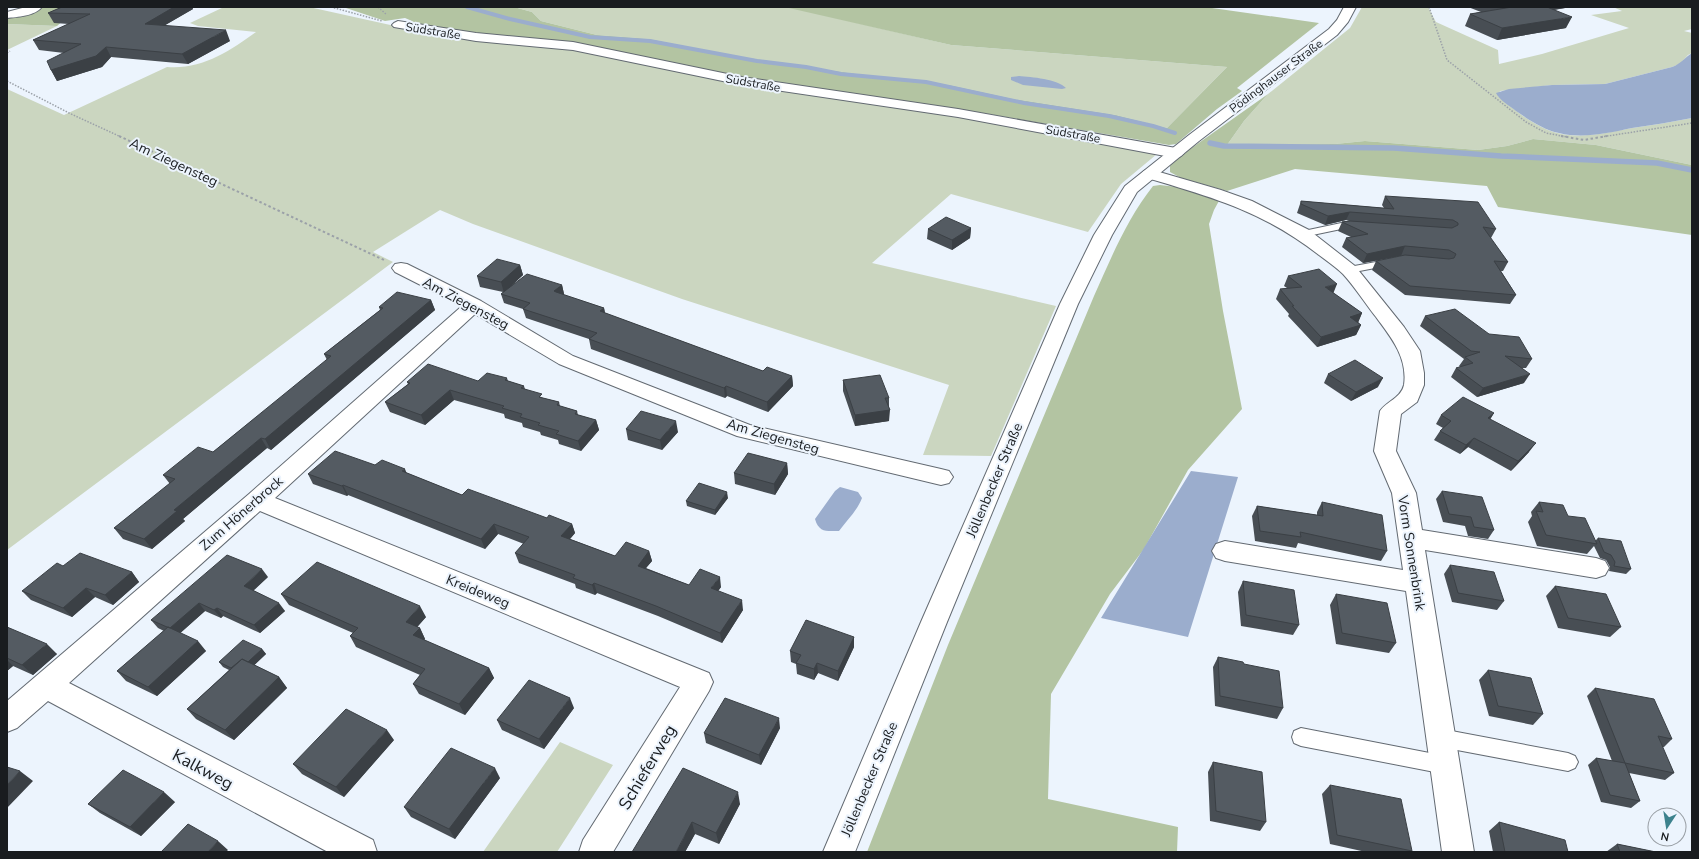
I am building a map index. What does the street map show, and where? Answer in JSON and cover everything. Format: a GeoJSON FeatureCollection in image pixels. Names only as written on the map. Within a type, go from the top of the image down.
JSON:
{"type":"FeatureCollection","features":[{"type":"Feature","properties":{"kind":"street"},"geometry":{"type":"LineString","coordinates":[[7,15],[24,12],[36,7]]}},
{"type":"Feature","properties":{"kind":"street","name":"Pödinghauser Straße"},"geometry":{"type":"LineString","coordinates":[[1194,138],[1333,32],[1345,19],[1350,7]]}},
{"type":"Feature","properties":{"kind":"street","name":"Südstraße"},"geometry":{"type":"LineString","coordinates":[[398,25],[433,32],[573,46],[742,81],[958,113],[1176,153]]}},
{"type":"Feature","properties":{"kind":"street","name":"Jöllenbecker Straße"},"geometry":{"type":"LineString","coordinates":[[839,852],[937,615],[1079,283],[1103,235],[1131,190],[1194,138]]}},
{"type":"Feature","properties":{"kind":"street","name":"Vorm Sonnenbrink"},"geometry":{"type":"LineString","coordinates":[[1150,174],[1215,193],[1246,204],[1303,234],[1349,270],[1397,331],[1410,351],[1413,364],[1414,385],[1410,397],[1391,411],[1385,451],[1404,493],[1416,582],[1458,852]]}},
{"type":"Feature","properties":{"kind":"street","name":"Am Ziegensteg"},"geometry":{"type":"LineString","coordinates":[[401,268],[474,305],[566,360],[745,431],[941,477]]}},
{"type":"Feature","properties":{"kind":"street","name":"Zum Hönerbrock"},"geometry":{"type":"LineString","coordinates":[[7,719],[257,500],[474,305]]}},
{"type":"Feature","properties":{"kind":"street","name":"Kreideweg"},"geometry":{"type":"LineString","coordinates":[[257,500],[699,682]]}},
{"type":"Feature","properties":{"kind":"street"},"geometry":{"type":"LineString","coordinates":[[1410,538],[1596,568]]}},
{"type":"Feature","properties":{"kind":"street"},"geometry":{"type":"LineString","coordinates":[[1225,551],[1416,582]]}},
{"type":"Feature","properties":{"kind":"street","name":"Schieferweg"},"geometry":{"type":"LineString","coordinates":[[595,852],[699,682]]}},
{"type":"Feature","properties":{"kind":"street","name":"Kalkweg"},"geometry":{"type":"LineString","coordinates":[[46,685],[361,852]]}},
{"type":"Feature","properties":{"kind":"lane"},"geometry":{"type":"LineString","coordinates":[[1303,234],[1346,225],[1370,227]]}},
{"type":"Feature","properties":{"kind":"lane"},"geometry":{"type":"LineString","coordinates":[[1349,270],[1401,260]]}},
{"type":"Feature","properties":{"kind":"lane"},"geometry":{"type":"LineString","coordinates":[[1301,737],[1445,765]]}},
{"type":"Feature","properties":{"kind":"lane"},"geometry":{"type":"LineString","coordinates":[[1441,738],[1568,762]]}},
{"type":"Feature","properties":{"kind":"path","name":"Südstraße"},"geometry":{"type":"LineString","coordinates":[[332,7],[398,25]]}},
{"type":"Feature","properties":{"kind":"path"},"geometry":{"type":"LineString","coordinates":[[1429,7],[1448,60],[1526,122],[1546,133],[1584,140],[1692,123]]}},
{"type":"Feature","properties":{"kind":"path","name":"Am Ziegensteg"},"geometry":{"type":"LineString","coordinates":[[7,81],[69,113],[401,268]]}},
{"type":"Feature","properties":{"kind":"green space"},"geometry":{"type":"Polygon","coordinates":[[[31,7],[76,7],[73,12],[57,26],[7,24],[7,12],[31,7]]]}},
{"type":"Feature","properties":{"kind":"green space"},"geometry":{"type":"Polygon","coordinates":[[[224,7],[309,7],[422,32],[467,39],[566,48],[740,83],[803,94],[958,114],[1157,154],[1121,184],[1088,232],[951,194],[872,263],[1056,306],[991,456],[923,455],[949,385],[682,299],[473,224],[440,210],[373,252],[393,262],[7,550],[7,89],[64,115],[167,67],[192,65],[214,58],[236,46],[256,32],[198,26],[190,23],[224,7]]]}},
{"type":"Feature","properties":{"kind":"green space"},"geometry":{"type":"Polygon","coordinates":[[[343,7],[514,7],[532,12],[541,21],[597,35],[650,39],[730,55],[850,73],[950,85],[1014,99],[1116,115],[1167,128],[1227,67],[951,45],[789,8],[1205,7],[1319,23],[1237,88],[1242,91],[1217,109],[1176,144],[1169,145],[959,109],[782,86],[577,45],[479,35],[412,24],[412,21],[405,18],[385,21],[343,7]]]}},
{"type":"Feature","properties":{"kind":"green space"},"geometry":{"type":"Polygon","coordinates":[[[514,7],[789,7],[951,45],[1227,67],[1167,128],[1116,115],[1014,99],[950,85],[850,73],[730,55],[650,39],[597,35],[541,21],[532,12],[514,7]]]}},
{"type":"Feature","properties":{"kind":"green space"},"geometry":{"type":"Polygon","coordinates":[[[1362,7],[1428,7],[1436,22],[1498,50],[1499,64],[1542,54],[1629,28],[1591,15],[1622,11],[1613,7],[1692,7],[1692,29],[1684,31],[1692,33],[1692,53],[1688,55],[1680,64],[1605,84],[1552,85],[1500,91],[1498,96],[1534,123],[1548,130],[1569,135],[1579,136],[1600,134],[1692,118],[1692,165],[1596,145],[1533,139],[1507,146],[1478,150],[1365,141],[1335,144],[1227,145],[1244,121],[1268,94],[1350,28],[1362,7]]]}},
{"type":"Feature","properties":{"kind":"green space"},"geometry":{"type":"Polygon","coordinates":[[[7,24],[57,26],[7,50],[7,24]]]}},
{"type":"Feature","properties":{"kind":"green space"},"geometry":{"type":"Polygon","coordinates":[[[1268,94],[1244,121],[1227,145],[1335,144],[1365,141],[1478,150],[1507,146],[1533,139],[1596,145],[1692,165],[1692,235],[1498,207],[1487,186],[1295,169],[1227,191],[1181,178],[1170,172],[1170,166],[1176,159],[1268,94]]]}},
{"type":"Feature","properties":{"kind":"green space"},"geometry":{"type":"Polygon","coordinates":[[[1160,185],[1177,187],[1220,199],[1209,224],[1223,311],[1242,409],[1188,470],[1144,549],[1110,594],[1051,694],[1048,799],[1178,827],[1177,852],[867,852],[948,645],[1094,296],[1127,225],[1153,186],[1160,185]]]}},
{"type":"Feature","properties":{"kind":"green space"},"geometry":{"type":"Polygon","coordinates":[[[560,742],[613,765],[557,852],[483,852],[560,742]]]}},
{"type":"Feature","properties":{"kind":"water"},"geometry":{"type":"Polygon","coordinates":[[[1692,53],[1692,118],[1596,135],[1568,135],[1553,132],[1537,124],[1505,103],[1496,93],[1509,89],[1552,85],[1605,84],[1672,67],[1692,53]]]}},
{"type":"Feature","properties":{"kind":"water"},"geometry":{"type":"Polygon","coordinates":[[[1019,76],[1057,82],[1066,88],[1062,89],[1023,85],[1011,80],[1011,77],[1019,76]]]}},
{"type":"Feature","properties":{"kind":"water"},"geometry":{"type":"Polygon","coordinates":[[[1191,471],[1238,477],[1188,637],[1101,618],[1191,471]]]}},
{"type":"Feature","properties":{"kind":"water"},"geometry":{"type":"Polygon","coordinates":[[[840,487],[858,492],[862,498],[860,503],[839,531],[821,529],[815,519],[835,491],[840,487]]]}},
{"type":"Feature","properties":{"kind":"building"},"geometry":{"type":"Polygon","coordinates":[[[62,7],[174,7],[145,24],[226,30],[182,54],[106,47],[96,56],[51,70],[47,61],[81,44],[33,40],[90,14],[48,13],[62,7]]]}},
{"type":"Feature","properties":{"kind":"building"},"geometry":{"type":"Polygon","coordinates":[[[1512,7],[1547,7],[1572,17],[1502,28],[1470,14],[1512,7]]]}},
{"type":"Feature","properties":{"kind":"building"},"geometry":{"type":"Polygon","coordinates":[[[1385,196],[1478,202],[1496,229],[1483,227],[1508,262],[1494,261],[1516,295],[1410,286],[1376,261],[1405,255],[1449,259],[1454,258],[1456,254],[1449,250],[1405,246],[1367,254],[1346,238],[1368,234],[1342,222],[1350,221],[1452,228],[1458,225],[1458,223],[1453,220],[1350,212],[1328,216],[1301,204],[1301,201],[1394,209],[1385,196]]]}},
{"type":"Feature","properties":{"kind":"building"},"geometry":{"type":"Polygon","coordinates":[[[946,217],[971,228],[952,240],[928,229],[946,217]]]}},
{"type":"Feature","properties":{"kind":"building"},"geometry":{"type":"Polygon","coordinates":[[[497,259],[520,265],[501,282],[477,276],[497,259]]]}},
{"type":"Feature","properties":{"kind":"building"},"geometry":{"type":"Polygon","coordinates":[[[1319,269],[1337,284],[1325,287],[1362,313],[1350,317],[1361,325],[1321,337],[1292,306],[1294,306],[1280,289],[1302,287],[1288,276],[1319,269]]]}},
{"type":"Feature","properties":{"kind":"building"},"geometry":{"type":"Polygon","coordinates":[[[527,274],[562,285],[554,291],[604,308],[600,311],[763,371],[767,367],[792,376],[767,402],[726,386],[724,388],[589,339],[597,333],[523,309],[530,303],[501,294],[527,274]]]}},
{"type":"Feature","properties":{"kind":"building"},"geometry":{"type":"Polygon","coordinates":[[[397,292],[431,300],[265,439],[261,438],[174,510],[177,511],[144,539],[114,528],[175,479],[163,475],[198,447],[213,452],[331,356],[324,354],[383,308],[379,307],[397,292]]]}},
{"type":"Feature","properties":{"kind":"building"},"geometry":{"type":"Polygon","coordinates":[[[1455,309],[1489,334],[1519,337],[1532,359],[1505,356],[1530,374],[1483,388],[1456,368],[1473,363],[1465,357],[1480,352],[1471,351],[1425,316],[1455,309]]]}},
{"type":"Feature","properties":{"kind":"building"},"geometry":{"type":"Polygon","coordinates":[[[1355,360],[1383,378],[1356,392],[1328,374],[1355,360]]]}},
{"type":"Feature","properties":{"kind":"building"},"geometry":{"type":"Polygon","coordinates":[[[428,364],[478,381],[487,373],[507,378],[505,380],[524,386],[521,388],[542,394],[539,397],[559,402],[557,405],[577,411],[575,414],[596,420],[578,441],[556,434],[559,431],[538,425],[540,423],[520,417],[522,414],[502,408],[504,406],[450,390],[421,415],[385,402],[410,383],[407,382],[428,364]]]}},
{"type":"Feature","properties":{"kind":"building"},"geometry":{"type":"Polygon","coordinates":[[[880,375],[889,398],[885,398],[890,410],[855,415],[843,380],[880,375]]]}},
{"type":"Feature","properties":{"kind":"building"},"geometry":{"type":"Polygon","coordinates":[[[1463,397],[1494,413],[1488,418],[1536,443],[1518,461],[1474,438],[1466,445],[1440,431],[1451,421],[1441,415],[1463,397]]]}},
{"type":"Feature","properties":{"kind":"building"},"geometry":{"type":"Polygon","coordinates":[[[641,411],[676,421],[660,440],[626,429],[641,411]]]}},
{"type":"Feature","properties":{"kind":"building"},"geometry":{"type":"Polygon","coordinates":[[[335,451],[375,465],[382,460],[405,469],[402,471],[462,495],[468,489],[547,518],[549,515],[572,524],[561,536],[615,556],[626,542],[649,551],[638,566],[689,585],[700,569],[720,577],[711,588],[742,600],[720,633],[656,606],[594,583],[592,585],[573,578],[575,575],[515,553],[529,537],[494,524],[481,539],[343,485],[342,486],[308,474],[335,451]]]}},
{"type":"Feature","properties":{"kind":"building"},"geometry":{"type":"Polygon","coordinates":[[[748,453],[787,463],[774,484],[734,473],[748,453]]]}},
{"type":"Feature","properties":{"kind":"building"},"geometry":{"type":"Polygon","coordinates":[[[699,483],[727,492],[715,510],[686,501],[699,483]]]}},
{"type":"Feature","properties":{"kind":"building"},"geometry":{"type":"Polygon","coordinates":[[[1442,491],[1482,497],[1494,530],[1474,527],[1471,517],[1449,514],[1442,491]]]}},
{"type":"Feature","properties":{"kind":"building"},"geometry":{"type":"Polygon","coordinates":[[[1322,502],[1382,515],[1387,551],[1300,532],[1301,537],[1260,531],[1257,506],[1323,516],[1322,502]]]}},
{"type":"Feature","properties":{"kind":"building"},"geometry":{"type":"Polygon","coordinates":[[[1539,502],[1563,505],[1568,516],[1585,518],[1597,544],[1546,535],[1536,511],[1543,512],[1539,502]]]}},
{"type":"Feature","properties":{"kind":"building"},"geometry":{"type":"Polygon","coordinates":[[[1598,538],[1621,541],[1631,569],[1614,566],[1615,562],[1611,555],[1604,552],[1598,538]]]}},
{"type":"Feature","properties":{"kind":"building"},"geometry":{"type":"Polygon","coordinates":[[[80,553],[132,572],[105,595],[86,588],[63,608],[22,591],[57,563],[63,566],[80,553]]]}},
{"type":"Feature","properties":{"kind":"building"},"geometry":{"type":"Polygon","coordinates":[[[227,555],[262,569],[244,586],[279,603],[254,625],[217,608],[214,610],[199,603],[170,628],[151,620],[227,555]]]}},
{"type":"Feature","properties":{"kind":"building"},"geometry":{"type":"Polygon","coordinates":[[[317,562],[420,606],[406,622],[420,628],[413,635],[489,668],[459,704],[413,684],[425,669],[350,636],[358,628],[281,594],[317,562]]]}},
{"type":"Feature","properties":{"kind":"building"},"geometry":{"type":"Polygon","coordinates":[[[1450,565],[1494,572],[1504,601],[1458,593],[1450,565]]]}},
{"type":"Feature","properties":{"kind":"building"},"geometry":{"type":"Polygon","coordinates":[[[1243,581],[1294,590],[1299,625],[1246,615],[1243,581]]]}},
{"type":"Feature","properties":{"kind":"building"},"geometry":{"type":"Polygon","coordinates":[[[1555,586],[1606,594],[1621,627],[1568,618],[1555,586]]]}},
{"type":"Feature","properties":{"kind":"building"},"geometry":{"type":"Polygon","coordinates":[[[1336,594],[1387,603],[1396,643],[1342,633],[1336,594]]]}},
{"type":"Feature","properties":{"kind":"building"},"geometry":{"type":"Polygon","coordinates":[[[806,620],[854,637],[838,671],[817,663],[814,669],[796,663],[801,655],[790,651],[806,620]]]}},
{"type":"Feature","properties":{"kind":"building"},"geometry":{"type":"Polygon","coordinates":[[[7,627],[47,644],[22,665],[7,658],[7,627]]]}},
{"type":"Feature","properties":{"kind":"building"},"geometry":{"type":"Polygon","coordinates":[[[168,627],[198,641],[148,687],[117,671],[168,627]]]}},
{"type":"Feature","properties":{"kind":"building"},"geometry":{"type":"Polygon","coordinates":[[[243,640],[262,649],[248,662],[242,659],[231,668],[219,662],[243,640]]]}},
{"type":"Feature","properties":{"kind":"building"},"geometry":{"type":"Polygon","coordinates":[[[1218,657],[1279,671],[1283,708],[1220,696],[1218,657]]]}},
{"type":"Feature","properties":{"kind":"building"},"geometry":{"type":"Polygon","coordinates":[[[242,659],[279,677],[225,730],[187,709],[242,659]]]}},
{"type":"Feature","properties":{"kind":"building"},"geometry":{"type":"Polygon","coordinates":[[[1488,670],[1531,678],[1543,714],[1498,706],[1488,670]]]}},
{"type":"Feature","properties":{"kind":"building"},"geometry":{"type":"Polygon","coordinates":[[[529,680],[570,698],[539,739],[497,720],[529,680]]]}},
{"type":"Feature","properties":{"kind":"building"},"geometry":{"type":"Polygon","coordinates":[[[1595,688],[1654,699],[1672,739],[1658,736],[1674,773],[1625,763],[1595,688]]]}},
{"type":"Feature","properties":{"kind":"building"},"geometry":{"type":"Polygon","coordinates":[[[725,698],[779,718],[759,755],[704,733],[725,698]]]}},
{"type":"Feature","properties":{"kind":"building"},"geometry":{"type":"Polygon","coordinates":[[[346,709],[387,730],[336,787],[293,764],[346,709]]]}},
{"type":"Feature","properties":{"kind":"building"},"geometry":{"type":"Polygon","coordinates":[[[451,748],[495,768],[449,829],[404,807],[451,748]]]}},
{"type":"Feature","properties":{"kind":"building"},"geometry":{"type":"Polygon","coordinates":[[[1596,758],[1625,763],[1640,801],[1610,795],[1596,758]]]}},
{"type":"Feature","properties":{"kind":"building"},"geometry":{"type":"Polygon","coordinates":[[[1213,762],[1262,772],[1266,822],[1216,811],[1213,762]]]}},
{"type":"Feature","properties":{"kind":"building"},"geometry":{"type":"Polygon","coordinates":[[[7,767],[20,771],[7,785],[7,767]]]}},
{"type":"Feature","properties":{"kind":"building"},"geometry":{"type":"Polygon","coordinates":[[[683,768],[738,792],[716,833],[692,822],[676,852],[632,852],[683,768]]]}},
{"type":"Feature","properties":{"kind":"building"},"geometry":{"type":"Polygon","coordinates":[[[123,770],[164,792],[130,827],[88,804],[123,770]]]}},
{"type":"Feature","properties":{"kind":"building"},"geometry":{"type":"Polygon","coordinates":[[[1330,785],[1401,799],[1412,851],[1337,835],[1330,785]]]}},
{"type":"Feature","properties":{"kind":"building"},"geometry":{"type":"Polygon","coordinates":[[[1499,822],[1565,840],[1568,852],[1505,852],[1499,822]]]}},
{"type":"Feature","properties":{"kind":"building"},"geometry":{"type":"Polygon","coordinates":[[[188,824],[218,841],[208,852],[161,852],[188,824]]]}},
{"type":"Feature","properties":{"kind":"building"},"geometry":{"type":"Polygon","coordinates":[[[1617,844],[1656,852],[1620,852],[1617,844]]]}},
{"type":"Feature","properties":{"kind":"waterway"},"geometry":{"type":"LineString","coordinates":[[467,7],[510,19],[590,37],[650,41],[757,61],[806,67],[841,74],[926,82],[1024,103],[1109,116],[1153,126],[1175,133]]}},
{"type":"Feature","properties":{"kind":"waterway"},"geometry":{"type":"LineString","coordinates":[[1210,143],[1224,146],[1394,148],[1501,156],[1657,163],[1692,170]]}}]}
